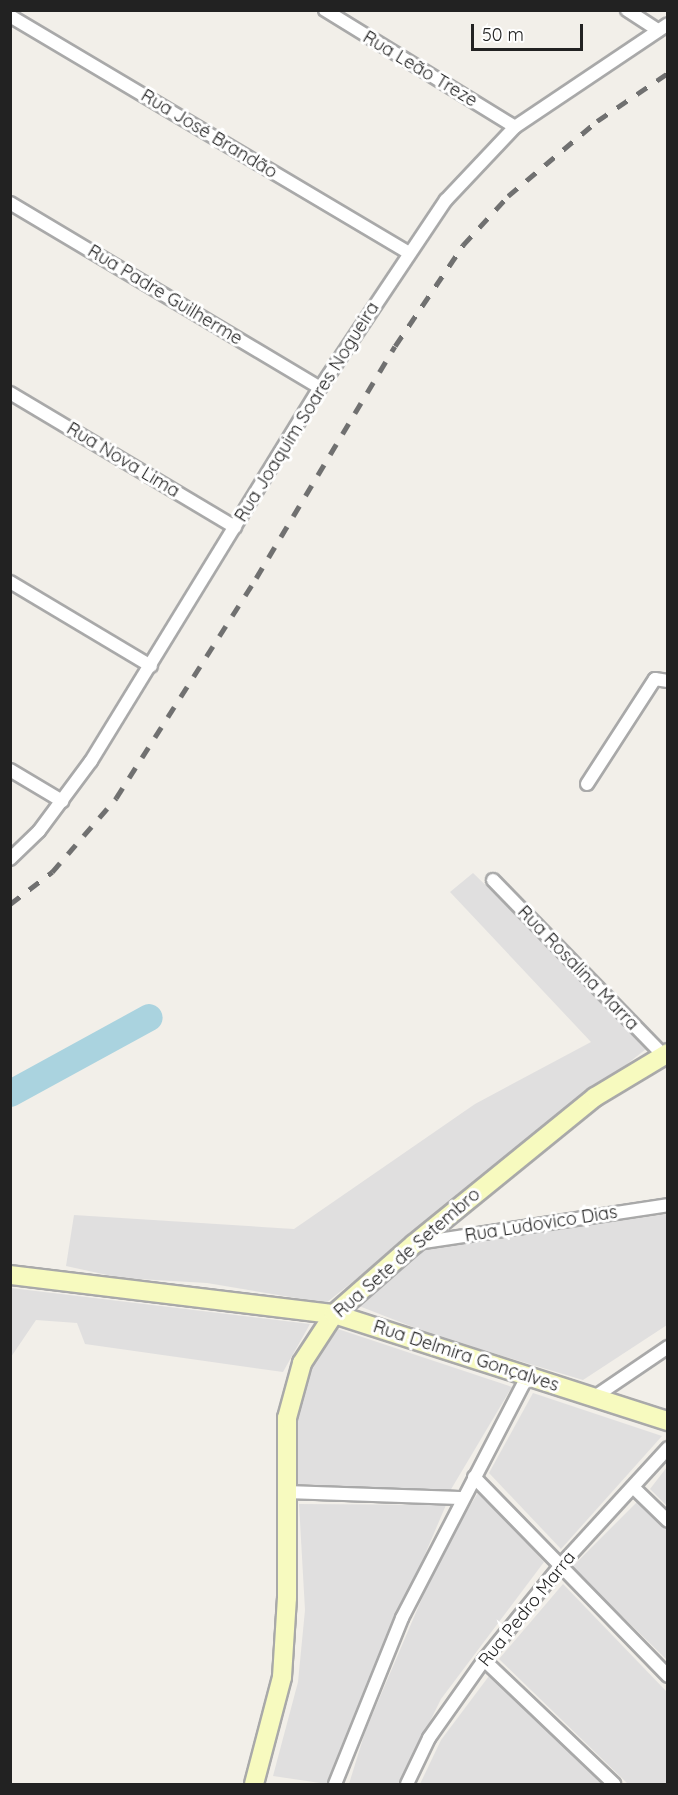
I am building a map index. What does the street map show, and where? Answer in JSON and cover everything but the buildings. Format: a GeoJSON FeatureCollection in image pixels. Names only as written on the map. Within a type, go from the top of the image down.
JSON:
{"type":"FeatureCollection","features":[{"type":"Feature","properties":{"kind":"street","name":"Rua Leão Treze"},"geometry":{"type":"LineString","coordinates":[[325,10],[515,126]]}},
{"type":"Feature","properties":{"kind":"street"},"geometry":{"type":"LineString","coordinates":[[627,10],[663,27]]}},
{"type":"Feature","properties":{"kind":"street","name":"Rua José Brandão"},"geometry":{"type":"LineString","coordinates":[[10,16],[408,252]]}},
{"type":"Feature","properties":{"kind":"street","name":"Rua Joaquim Soares Nogueira"},"geometry":{"type":"LineString","coordinates":[[10,859],[62,801],[151,666],[320,388],[408,252],[466,174],[515,126],[663,27]]}},
{"type":"Feature","properties":{"kind":"street","name":"Rua Padre Guilherme"},"geometry":{"type":"LineString","coordinates":[[10,203],[320,388]]}},
{"type":"Feature","properties":{"kind":"street","name":"Rua Nova Lima"},"geometry":{"type":"LineString","coordinates":[[10,393],[235,527]]}},
{"type":"Feature","properties":{"kind":"street"},"geometry":{"type":"LineString","coordinates":[[10,582],[151,666]]}},
{"type":"Feature","properties":{"kind":"street"},"geometry":{"type":"LineString","coordinates":[[586,784],[656,679],[668,681]]}},
{"type":"Feature","properties":{"kind":"street"},"geometry":{"type":"LineString","coordinates":[[10,770],[62,801]]}},
{"type":"Feature","properties":{"kind":"street","name":"Rua Rosalina Marra"},"geometry":{"type":"LineString","coordinates":[[493,880],[665,1054]]}},
{"type":"Feature","properties":{"kind":"street","name":"Rua Sete de Setembro"},"geometry":{"type":"LineString","coordinates":[[257,1784],[282,1677],[287,1598],[285,1492],[287,1418],[293,1383],[334,1314],[414,1244],[596,1097],[665,1054]]}},
{"type":"Feature","properties":{"kind":"street","name":"Rua Ludovico Dias"},"geometry":{"type":"LineString","coordinates":[[414,1244],[668,1205]]}},
{"type":"Feature","properties":{"kind":"street","name":"Rua Delmira Gonçalves"},"geometry":{"type":"LineString","coordinates":[[10,1275],[334,1314],[668,1421]]}},
{"type":"Feature","properties":{"kind":"street"},"geometry":{"type":"LineString","coordinates":[[593,1398],[668,1347]]}},
{"type":"Feature","properties":{"kind":"street"},"geometry":{"type":"LineString","coordinates":[[335,1785],[402,1618],[461,1498],[527,1377]]}},
{"type":"Feature","properties":{"kind":"street","name":"Rua Pedro Marra"},"geometry":{"type":"LineString","coordinates":[[407,1785],[429,1738],[484,1660],[560,1566],[634,1488],[668,1448]]}},
{"type":"Feature","properties":{"kind":"street"},"geometry":{"type":"LineString","coordinates":[[474,1477],[668,1676]]}},
{"type":"Feature","properties":{"kind":"street"},"geometry":{"type":"LineString","coordinates":[[634,1488],[668,1521]]}},
{"type":"Feature","properties":{"kind":"street"},"geometry":{"type":"LineString","coordinates":[[285,1492],[461,1498]]}},
{"type":"Feature","properties":{"kind":"street"},"geometry":{"type":"LineString","coordinates":[[484,1660],[614,1785]]}},
{"type":"Feature","properties":{"kind":"shaded area"},"geometry":{"type":"Polygon","coordinates":[[[473,873],[651,1045],[326,1303],[207,1283],[121,1278],[66,1266],[74,1215],[294,1229],[475,1104],[591,1042],[450,892],[473,873]]]}},
{"type":"Feature","properties":{"kind":"shaded area"},"geometry":{"type":"Polygon","coordinates":[[[667,1214],[667,1325],[583,1380],[436,1336],[359,1306],[421,1249],[667,1214]]]}},
{"type":"Feature","properties":{"kind":"shaded area"},"geometry":{"type":"Polygon","coordinates":[[[11,1288],[310,1324],[283,1372],[85,1344],[77,1323],[36,1320],[11,1357],[11,1288]]]}},
{"type":"Feature","properties":{"kind":"shaded area"},"geometry":{"type":"Polygon","coordinates":[[[338,1329],[512,1387],[450,1491],[296,1484],[297,1393],[338,1329]]]}},
{"type":"Feature","properties":{"kind":"shaded area"},"geometry":{"type":"Polygon","coordinates":[[[533,1393],[662,1436],[561,1549],[489,1473],[533,1393]]]}},
{"type":"Feature","properties":{"kind":"shaded area"},"geometry":{"type":"Polygon","coordinates":[[[667,1467],[667,1506],[650,1489],[667,1467]]]}},
{"type":"Feature","properties":{"kind":"shaded area"},"geometry":{"type":"Polygon","coordinates":[[[479,1491],[544,1562],[441,1699],[399,1784],[349,1784],[365,1732],[440,1556],[479,1491]]]}},
{"type":"Feature","properties":{"kind":"shaded area"},"geometry":{"type":"Polygon","coordinates":[[[639,1500],[667,1527],[667,1660],[572,1567],[639,1500]]]}},
{"type":"Feature","properties":{"kind":"shaded area"},"geometry":{"type":"Polygon","coordinates":[[[299,1504],[446,1505],[327,1784],[273,1776],[298,1682],[305,1610],[299,1504]]]}},
{"type":"Feature","properties":{"kind":"shaded area"},"geometry":{"type":"Polygon","coordinates":[[[563,1584],[667,1692],[667,1784],[628,1784],[499,1659],[563,1584]]]}},
{"type":"Feature","properties":{"kind":"shaded area"},"geometry":{"type":"Polygon","coordinates":[[[489,1676],[603,1784],[420,1784],[441,1740],[489,1676]]]}},
{"type":"Feature","properties":{"kind":"waterway"},"geometry":{"type":"LineString","coordinates":[[10,1093],[149,1017]]}},
{"type":"Feature","properties":{"kind":"railway"},"geometry":{"type":"LineString","coordinates":[[10,904],[52,872],[116,798],[256,578],[395,346],[463,245],[508,196],[597,121],[668,73]]}}]}
